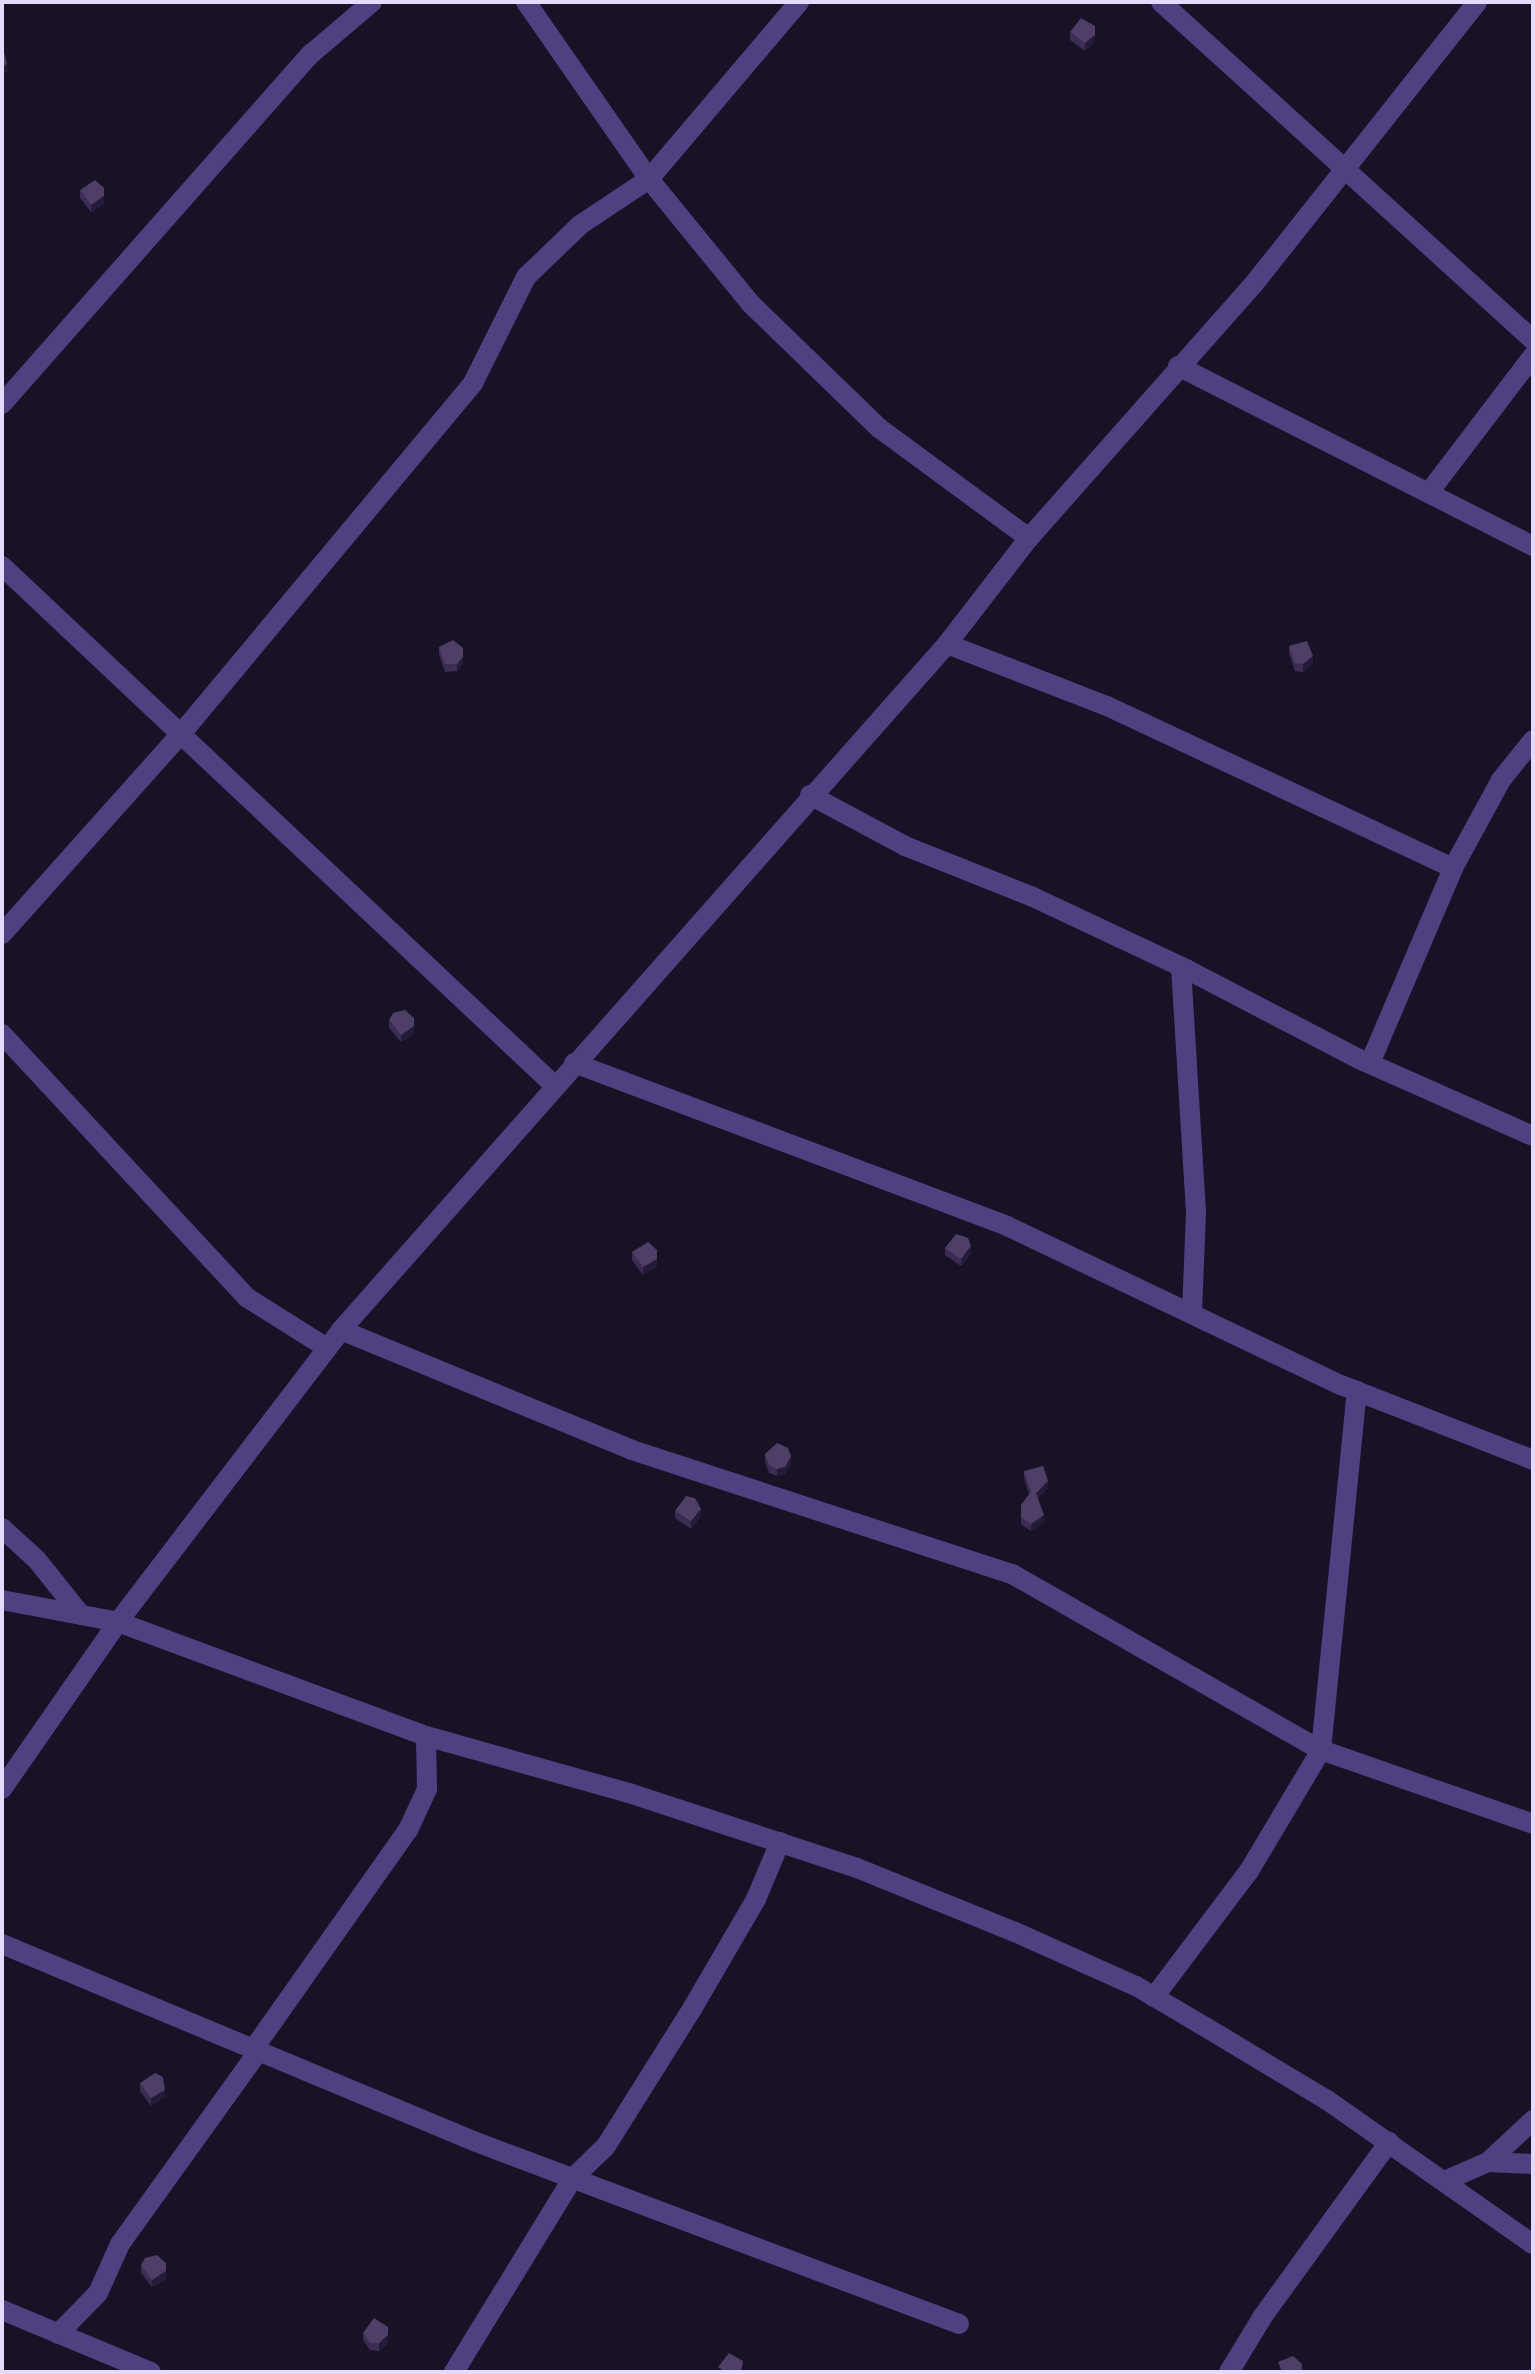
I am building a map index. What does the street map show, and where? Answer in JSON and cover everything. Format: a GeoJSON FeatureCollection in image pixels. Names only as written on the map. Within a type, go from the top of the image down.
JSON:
{"type":"FeatureCollection","features":[{"type":"Feature","properties":{"kind":"street"},"geometry":{"type":"LineString","coordinates":[[2,404],[311,54],[372,2]]}},
{"type":"Feature","properties":{"kind":"street"},"geometry":{"type":"LineString","coordinates":[[526,2],[649,179],[750,303],[879,428],[1029,538]]}},
{"type":"Feature","properties":{"kind":"street"},"geometry":{"type":"LineString","coordinates":[[2,934],[180,735],[473,383],[526,277],[580,225],[649,179],[799,2]]}},
{"type":"Feature","properties":{"kind":"street"},"geometry":{"type":"LineString","coordinates":[[1161,2],[1533,340]]}},
{"type":"Feature","properties":{"kind":"street"},"geometry":{"type":"LineString","coordinates":[[2,1789],[118,1622],[341,1330],[554,1085],[708,918],[810,795],[947,644],[1029,538],[1178,366],[1253,285],[1477,2]]}},
{"type":"Feature","properties":{"kind":"street"},"geometry":{"type":"LineString","coordinates":[[1430,491],[1533,356]]}},
{"type":"Feature","properties":{"kind":"street"},"geometry":{"type":"LineString","coordinates":[[1178,366],[1373,469],[1430,491],[1533,546]]}},
{"type":"Feature","properties":{"kind":"street"},"geometry":{"type":"LineString","coordinates":[[2,566],[554,1085]]}},
{"type":"Feature","properties":{"kind":"street"},"geometry":{"type":"LineString","coordinates":[[947,644],[1107,706],[1453,868]]}},
{"type":"Feature","properties":{"kind":"street"},"geometry":{"type":"LineString","coordinates":[[1370,1063],[1453,868],[1501,780],[1532,742]]}},
{"type":"Feature","properties":{"kind":"street"},"geometry":{"type":"LineString","coordinates":[[810,795],[905,846],[1033,897],[1181,967],[1370,1063],[1533,1136]]}},
{"type":"Feature","properties":{"kind":"street"},"geometry":{"type":"LineString","coordinates":[[1181,967],[1196,1213],[1192,1312]]}},
{"type":"Feature","properties":{"kind":"street"},"geometry":{"type":"LineString","coordinates":[[2,1034],[246,1297],[327,1348]]}},
{"type":"Feature","properties":{"kind":"street"},"geometry":{"type":"LineString","coordinates":[[574,1063],[1007,1226],[1357,1391],[1533,1460]]}},
{"type":"Feature","properties":{"kind":"street"},"geometry":{"type":"LineString","coordinates":[[341,1330],[632,1450],[1012,1574],[1321,1750],[1533,1824]]}},
{"type":"Feature","properties":{"kind":"street"},"geometry":{"type":"LineString","coordinates":[[1154,1997],[1249,1871],[1321,1750],[1357,1391]]}},
{"type":"Feature","properties":{"kind":"street"},"geometry":{"type":"LineString","coordinates":[[2,1528],[37,1560],[81,1615]]}},
{"type":"Feature","properties":{"kind":"street"},"geometry":{"type":"LineString","coordinates":[[2,1600],[118,1622],[426,1736],[780,1842],[1015,1932],[1154,1997],[1389,2142],[1447,2180],[1533,2244]]}},
{"type":"Feature","properties":{"kind":"street"},"geometry":{"type":"LineString","coordinates":[[58,2334],[98,2293],[120,2244],[408,1830],[427,1789],[426,1736]]}},
{"type":"Feature","properties":{"kind":"street"},"geometry":{"type":"LineString","coordinates":[[454,2372],[573,2178],[606,2146],[692,2009],[756,1899],[780,1842]]}},
{"type":"Feature","properties":{"kind":"street"},"geometry":{"type":"LineString","coordinates":[[2,1944],[254,2052],[573,2178],[959,2324]]}},
{"type":"Feature","properties":{"kind":"street"},"geometry":{"type":"LineString","coordinates":[[1447,2180],[1488,2162],[1533,2120]]}},
{"type":"Feature","properties":{"kind":"street"},"geometry":{"type":"LineString","coordinates":[[1229,2372],[1263,2316],[1389,2142]]}},
{"type":"Feature","properties":{"kind":"street"},"geometry":{"type":"LineString","coordinates":[[1488,2162],[1533,2164]]}},
{"type":"Feature","properties":{"kind":"street"},"geometry":{"type":"LineString","coordinates":[[2,2310],[151,2372]]}},
{"type":"Feature","properties":{"kind":"building"},"geometry":{"type":"Polygon","coordinates":[[[1081,18],[1095,26],[1095,35],[1085,43],[1070,32],[1081,18]]]}},
{"type":"Feature","properties":{"kind":"building"},"geometry":{"type":"Polygon","coordinates":[[[2,50],[7,64],[2,67],[2,50]]]}},
{"type":"Feature","properties":{"kind":"building"},"geometry":{"type":"Polygon","coordinates":[[[95,180],[104,188],[104,196],[91,205],[80,190],[95,180]]]}},
{"type":"Feature","properties":{"kind":"building"},"geometry":{"type":"Polygon","coordinates":[[[453,640],[463,648],[463,657],[457,664],[445,664],[439,647],[453,640]]]}},
{"type":"Feature","properties":{"kind":"building"},"geometry":{"type":"Polygon","coordinates":[[[1307,641],[1313,656],[1303,664],[1295,663],[1289,646],[1307,641]]]}},
{"type":"Feature","properties":{"kind":"building"},"geometry":{"type":"Polygon","coordinates":[[[405,1010],[414,1018],[414,1026],[401,1035],[389,1020],[393,1013],[405,1010]]]}},
{"type":"Feature","properties":{"kind":"building"},"geometry":{"type":"Polygon","coordinates":[[[956,1234],[968,1238],[971,1246],[961,1259],[945,1248],[956,1234]]]}},
{"type":"Feature","properties":{"kind":"building"},"geometry":{"type":"Polygon","coordinates":[[[648,1242],[657,1250],[657,1259],[643,1267],[632,1252],[648,1242]]]}},
{"type":"Feature","properties":{"kind":"building"},"geometry":{"type":"Polygon","coordinates":[[[777,1443],[788,1448],[791,1456],[785,1467],[777,1469],[769,1465],[765,1454],[777,1443]]]}},
{"type":"Feature","properties":{"kind":"building"},"geometry":{"type":"Polygon","coordinates":[[[1043,1466],[1048,1481],[1036,1493],[1044,1515],[1031,1524],[1021,1517],[1021,1505],[1031,1492],[1024,1471],[1043,1466]]]}},
{"type":"Feature","properties":{"kind":"building"},"geometry":{"type":"Polygon","coordinates":[[[686,1496],[695,1498],[701,1509],[691,1521],[675,1511],[686,1496]]]}},
{"type":"Feature","properties":{"kind":"building"},"geometry":{"type":"Polygon","coordinates":[[[155,2073],[163,2077],[165,2090],[151,2098],[140,2083],[155,2073]]]}},
{"type":"Feature","properties":{"kind":"building"},"geometry":{"type":"Polygon","coordinates":[[[157,2255],[166,2263],[166,2271],[152,2280],[141,2265],[145,2258],[157,2255]]]}},
{"type":"Feature","properties":{"kind":"building"},"geometry":{"type":"Polygon","coordinates":[[[374,2318],[388,2327],[388,2335],[379,2343],[370,2343],[363,2333],[374,2318]]]}},
{"type":"Feature","properties":{"kind":"building"},"geometry":{"type":"Polygon","coordinates":[[[729,2353],[743,2361],[741,2372],[725,2372],[718,2367],[729,2353]]]}},
{"type":"Feature","properties":{"kind":"building"},"geometry":{"type":"Polygon","coordinates":[[[1293,2356],[1302,2364],[1302,2372],[1282,2372],[1278,2362],[1293,2356]]]}}]}
